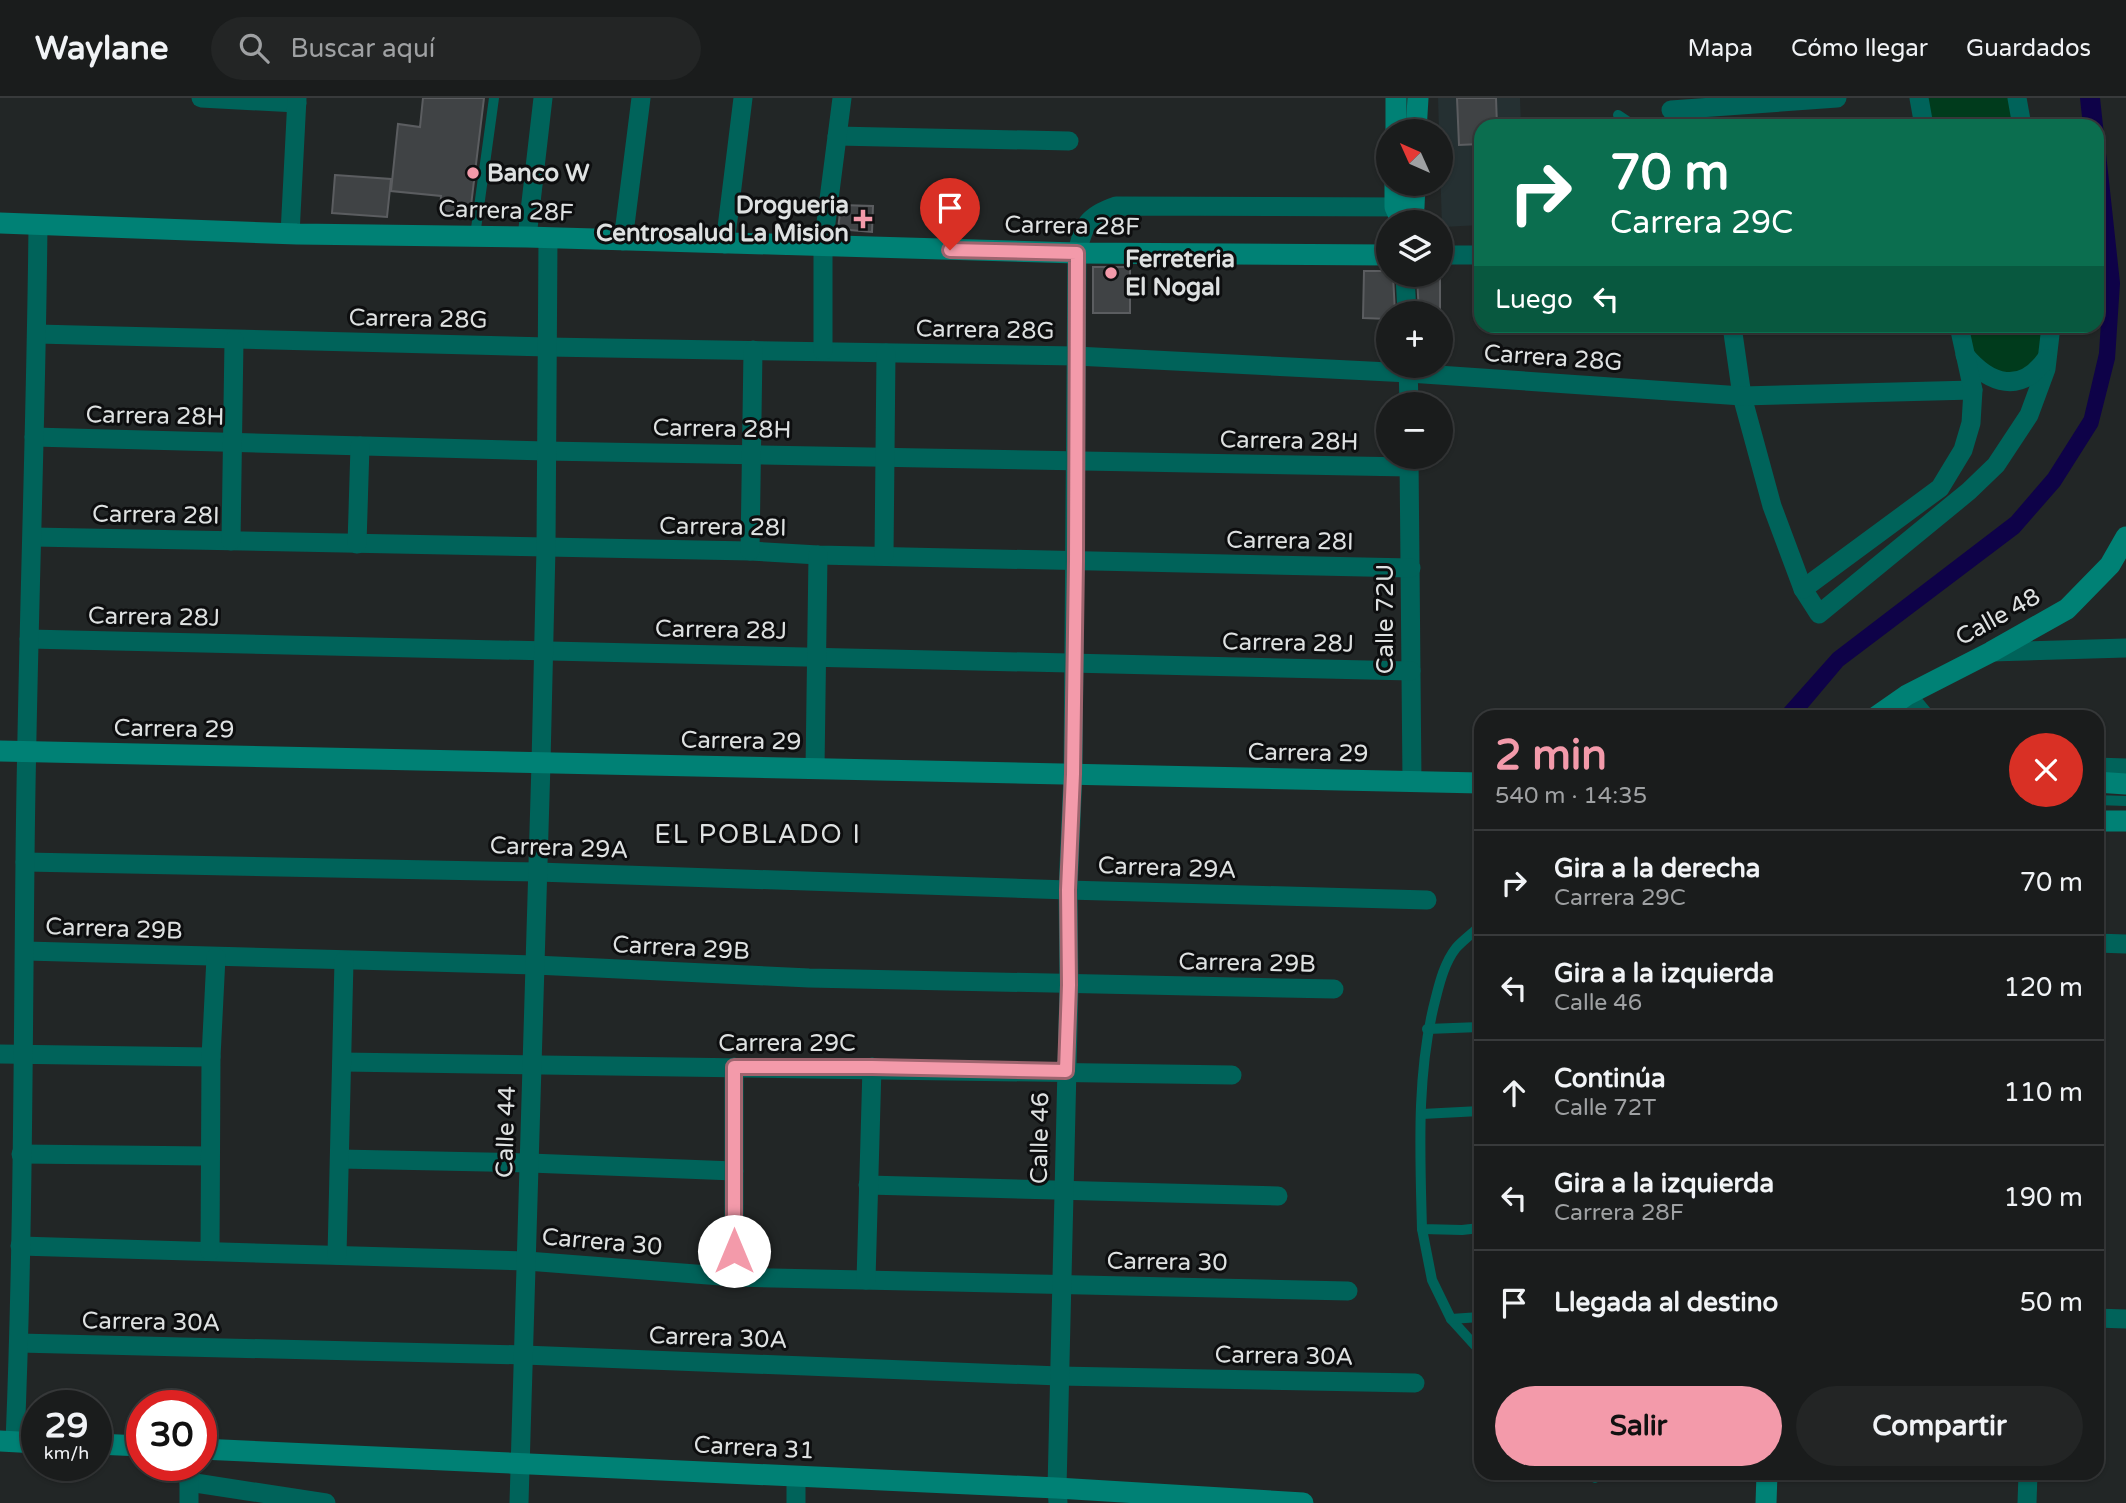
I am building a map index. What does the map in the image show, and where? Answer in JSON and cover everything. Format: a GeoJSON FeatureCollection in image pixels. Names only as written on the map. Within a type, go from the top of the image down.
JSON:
{"type":"FeatureCollection","features":[{"type":"Feature","properties":{"kind":"street"},"geometry":{"type":"LineString","coordinates":[[201,98],[297,101],[290,234]]}},
{"type":"Feature","properties":{"kind":"street","name":"Calle 44"},"geometry":{"type":"LineString","coordinates":[[519,1503],[546,548],[548,346],[538,238],[543,98]]}},
{"type":"Feature","properties":{"kind":"street"},"geometry":{"type":"LineString","coordinates":[[623,241],[640,98]]}},
{"type":"Feature","properties":{"kind":"street"},"geometry":{"type":"LineString","coordinates":[[725,244],[743,98]]}},
{"type":"Feature","properties":{"kind":"street"},"geometry":{"type":"LineString","coordinates":[[823,351],[823,246],[842,98]]}},
{"type":"Feature","properties":{"kind":"street"},"geometry":{"type":"LineString","coordinates":[[1396,98],[1396,119]]}},
{"type":"Feature","properties":{"kind":"street"},"geometry":{"type":"LineString","coordinates":[[1417,119],[1418,98]]}},
{"type":"Feature","properties":{"kind":"street"},"geometry":{"type":"LineString","coordinates":[[1672,111],[1837,98]]}},
{"type":"Feature","properties":{"kind":"street"},"geometry":{"type":"LineString","coordinates":[[1919,98],[1923,119]]}},
{"type":"Feature","properties":{"kind":"street"},"geometry":{"type":"LineString","coordinates":[[2017,98],[2021,119]]}},
{"type":"Feature","properties":{"kind":"street"},"geometry":{"type":"LineString","coordinates":[[838,135],[1069,141]]}},
{"type":"Feature","properties":{"kind":"street","name":"Calle 46"},"geometry":{"type":"LineString","coordinates":[[1057,1496],[1069,985],[1068,890],[1073,774],[1077,253],[1083,229],[1091,218],[1116,206],[1376,214]]}},
{"type":"Feature","properties":{"kind":"street","name":"Carrera 28F"},"geometry":{"type":"LineString","coordinates":[[0,223],[290,234],[475,236],[1077,253],[1376,255]]}},
{"type":"Feature","properties":{"kind":"street"},"geometry":{"type":"LineString","coordinates":[[7,1442],[19,1343],[22,1054],[26,951],[25,862],[38,224]]}},
{"type":"Feature","properties":{"kind":"street"},"geometry":{"type":"LineString","coordinates":[[1453,255],[1474,255]]}},
{"type":"Feature","properties":{"kind":"street"},"geometry":{"type":"LineString","coordinates":[[1733,333],[1742,396],[1772,506],[1803,589],[1819,614],[1969,491],[1996,465],[2029,415],[2046,369],[2050,333]]}},
{"type":"Feature","properties":{"kind":"street"},"geometry":{"type":"LineString","coordinates":[[1803,589],[1940,488],[1963,450],[1971,423],[1973,390],[1960,333]]}},
{"type":"Feature","properties":{"kind":"street","name":"Carrera 28G"},"geometry":{"type":"LineString","coordinates":[[37,334],[1076,356],[1376,368]]}},
{"type":"Feature","properties":{"kind":"street"},"geometry":{"type":"LineString","coordinates":[[232,541],[234,340]]}},
{"type":"Feature","properties":{"kind":"street"},"geometry":{"type":"LineString","coordinates":[[750,551],[753,350]]}},
{"type":"Feature","properties":{"kind":"street"},"geometry":{"type":"LineString","coordinates":[[884,556],[886,353]]}},
{"type":"Feature","properties":{"kind":"street"},"geometry":{"type":"LineString","coordinates":[[1965,355],[1976,368],[1990,378],[2007,382],[2024,379],[2038,370],[2048,356]]}},
{"type":"Feature","properties":{"kind":"street","name":"Carrera 28G"},"geometry":{"type":"LineString","coordinates":[[1453,373],[1742,396],[1973,390]]}},
{"type":"Feature","properties":{"kind":"street","name":"Carrera 28H"},"geometry":{"type":"LineString","coordinates":[[34,437],[546,451],[1076,461],[1376,462]]}},
{"type":"Feature","properties":{"kind":"street"},"geometry":{"type":"LineString","coordinates":[[357,544],[360,446]]}},
{"type":"Feature","properties":{"kind":"street","name":"Calle 72U"},"geometry":{"type":"LineString","coordinates":[[1409,469],[1412,782]]}},
{"type":"Feature","properties":{"kind":"street","name":"Carrera 28I"},"geometry":{"type":"LineString","coordinates":[[33,537],[750,551],[818,555],[1411,568]]}},
{"type":"Feature","properties":{"kind":"street","name":"Calle 48"},"geometry":{"type":"LineString","coordinates":[[1885,710],[1907,695],[2067,609],[2109,565],[2126,537]]}},
{"type":"Feature","properties":{"kind":"street"},"geometry":{"type":"LineString","coordinates":[[815,769],[818,555]]}},
{"type":"Feature","properties":{"kind":"street","name":"Carrera 28J"},"geometry":{"type":"LineString","coordinates":[[29,639],[1411,671]]}},
{"type":"Feature","properties":{"kind":"street"},"geometry":{"type":"LineString","coordinates":[[1991,652],[2126,648]]}},
{"type":"Feature","properties":{"kind":"street"},"geometry":{"type":"LineString","coordinates":[[1907,695],[1919,710]]}},
{"type":"Feature","properties":{"kind":"street","name":"Carrera 29"},"geometry":{"type":"LineString","coordinates":[[0,751],[1474,783]]}},
{"type":"Feature","properties":{"kind":"street"},"geometry":{"type":"LineString","coordinates":[[2104,767],[2126,768]]}},
{"type":"Feature","properties":{"kind":"street"},"geometry":{"type":"LineString","coordinates":[[2104,783],[2126,784]]}},
{"type":"Feature","properties":{"kind":"street"},"geometry":{"type":"LineString","coordinates":[[2104,821],[2126,821]]}},
{"type":"Feature","properties":{"kind":"street","name":"Carrera 29A"},"geometry":{"type":"LineString","coordinates":[[25,862],[538,872],[1427,900]]}},
{"type":"Feature","properties":{"kind":"street"},"geometry":{"type":"LineString","coordinates":[[2104,943],[2126,944]]}},
{"type":"Feature","properties":{"kind":"street","name":"Carrera 29B"},"geometry":{"type":"LineString","coordinates":[[26,951],[535,965],[809,978],[1334,989]]}},
{"type":"Feature","properties":{"kind":"street"},"geometry":{"type":"LineString","coordinates":[[210,1251],[211,1058],[216,957]]}},
{"type":"Feature","properties":{"kind":"street"},"geometry":{"type":"LineString","coordinates":[[337,1255],[344,961]]}},
{"type":"Feature","properties":{"kind":"street"},"geometry":{"type":"LineString","coordinates":[[0,1054],[211,1058]]}},
{"type":"Feature","properties":{"kind":"street","name":"Carrera 29C"},"geometry":{"type":"LineString","coordinates":[[342,1062],[872,1067],[1232,1075]]}},
{"type":"Feature","properties":{"kind":"street"},"geometry":{"type":"LineString","coordinates":[[734,1067],[734,1277]]}},
{"type":"Feature","properties":{"kind":"street"},"geometry":{"type":"LineString","coordinates":[[866,1280],[872,1067]]}},
{"type":"Feature","properties":{"kind":"street"},"geometry":{"type":"LineString","coordinates":[[21,1154],[210,1156]]}},
{"type":"Feature","properties":{"kind":"street"},"geometry":{"type":"LineString","coordinates":[[340,1159],[734,1171]]}},
{"type":"Feature","properties":{"kind":"street"},"geometry":{"type":"LineString","coordinates":[[868,1185],[1278,1196]]}},
{"type":"Feature","properties":{"kind":"street","name":"Carrera 30"},"geometry":{"type":"LineString","coordinates":[[20,1246],[527,1261],[734,1277],[1348,1291]]}},
{"type":"Feature","properties":{"kind":"street"},"geometry":{"type":"LineString","coordinates":[[2104,1318],[2126,1319]]}},
{"type":"Feature","properties":{"kind":"street","name":"Carrera 30A"},"geometry":{"type":"LineString","coordinates":[[19,1343],[524,1355],[1059,1376],[1415,1383]]}},
{"type":"Feature","properties":{"kind":"street","name":"Carrera 31"},"geometry":{"type":"LineString","coordinates":[[217,1450],[796,1476],[1057,1496],[1303,1503]]}},
{"type":"Feature","properties":{"kind":"street"},"geometry":{"type":"LineString","coordinates":[[796,1476],[796,1503]]}},
{"type":"Feature","properties":{"kind":"street"},"geometry":{"type":"LineString","coordinates":[[1766,1503],[1767,1480]]}},
{"type":"Feature","properties":{"kind":"street"},"geometry":{"type":"LineString","coordinates":[[2027,1503],[2028,1480]]}},
{"type":"Feature","properties":{"kind":"street"},"geometry":{"type":"LineString","coordinates":[[188,1503],[189,1481]]}},
{"type":"Feature","properties":{"kind":"street"},"geometry":{"type":"LineString","coordinates":[[207,1481],[244,1497],[319,1502]]}},
{"type":"Feature","properties":{"kind":"lane"},"geometry":{"type":"LineString","coordinates":[[475,236],[494,98]]}},
{"type":"Feature","properties":{"kind":"lane"},"geometry":{"type":"LineString","coordinates":[[1618,115],[1624,119]]}},
{"type":"Feature","properties":{"kind":"lane"},"geometry":{"type":"LineString","coordinates":[[2104,800],[2126,801]]}},
{"type":"Feature","properties":{"kind":"lane"},"geometry":{"type":"LineString","coordinates":[[1474,932],[1456,948],[1442,974],[1427,1029],[1422,1114],[1422,1229],[1432,1280],[1451,1319],[1474,1344]]}},
{"type":"Feature","properties":{"kind":"lane"},"geometry":{"type":"LineString","coordinates":[[1427,1029],[1474,1027]]}},
{"type":"Feature","properties":{"kind":"lane"},"geometry":{"type":"LineString","coordinates":[[1422,1114],[1474,1111]]}},
{"type":"Feature","properties":{"kind":"lane"},"geometry":{"type":"LineString","coordinates":[[1422,1229],[1474,1229]]}},
{"type":"Feature","properties":{"kind":"lane"},"geometry":{"type":"LineString","coordinates":[[1451,1319],[1474,1317]]}},
{"type":"Feature","properties":{"kind":"shaded area"},"geometry":{"type":"Polygon","coordinates":[[[1438,98],[1520,98],[1521,119],[1474,119],[1474,225],[1453,226],[1453,210],[1441,210],[1441,196],[1453,196],[1453,119],[1439,119],[1438,98]]]}},
{"type":"Feature","properties":{"kind":"shaded area"},"geometry":{"type":"Polygon","coordinates":[[[2080,98],[2100,98],[2102,119],[2082,119],[2080,98]]]}},
{"type":"Feature","properties":{"kind":"shaded area"},"geometry":{"type":"Polygon","coordinates":[[[2104,135],[2120,283],[2115,359],[2098,426],[2060,486],[2019,533],[1843,666],[1806,710],[1782,710],[1833,653],[2011,517],[2048,474],[2084,417],[2099,353],[2100,333],[2104,333],[2104,135]]]}},
{"type":"Feature","properties":{"kind":"green space"},"geometry":{"type":"Polygon","coordinates":[[[1919,98],[2017,98],[2021,119],[1923,119],[1919,98]]]}},
{"type":"Feature","properties":{"kind":"green space"},"geometry":{"type":"Polygon","coordinates":[[[1963,333],[2049,333],[2038,370],[1990,378],[1963,333]]]}},
{"type":"Feature","properties":{"kind":"building"},"geometry":{"type":"Polygon","coordinates":[[[423,98],[484,98],[470,214],[440,211],[441,196],[391,191],[398,124],[420,127],[423,98]]]}},
{"type":"Feature","properties":{"kind":"building"},"geometry":{"type":"Polygon","coordinates":[[[1457,98],[1496,98],[1497,119],[1474,119],[1474,144],[1459,145],[1457,98]]]}},
{"type":"Feature","properties":{"kind":"building"},"geometry":{"type":"Polygon","coordinates":[[[335,175],[391,179],[387,217],[332,213],[335,175]]]}},
{"type":"Feature","properties":{"kind":"building"},"geometry":{"type":"Polygon","coordinates":[[[841,205],[873,206],[872,232],[838,229],[841,205]]]}},
{"type":"Feature","properties":{"kind":"building"},"geometry":{"type":"Polygon","coordinates":[[[1093,267],[1130,267],[1130,313],[1093,313],[1093,267]]]}},
{"type":"Feature","properties":{"kind":"building"},"geometry":{"type":"Polygon","coordinates":[[[1364,271],[1376,271],[1376,287],[1394,287],[1394,301],[1376,301],[1376,319],[1363,318],[1364,271]]]}},
{"type":"Feature","properties":{"kind":"building"},"geometry":{"type":"Polygon","coordinates":[[[1418,287],[1440,287],[1440,301],[1418,301],[1418,287]]]}},
{"type":"Feature","properties":{"kind":"place","name":"Banco W"},"geometry":{"type":"Point","coordinates":[473,173]}},
{"type":"Feature","properties":{"kind":"place","name":"Drogueria Centrosalud La Mision"},"geometry":{"type":"Point","coordinates":[863,219]}},
{"type":"Feature","properties":{"kind":"place","name":"Ferreteria El Nogal"},"geometry":{"type":"Point","coordinates":[1111,273]}},
{"type":"Feature","properties":{"kind":"district","name":"EL POBLADO I"},"geometry":{"type":"Point","coordinates":[758,834]}},
{"type":"Feature","properties":{"kind":"route"},"geometry":{"type":"LineString","coordinates":[[734,1251],[734,1067],[1066,1071],[1076,561],[1077,253],[950,250]]}}]}
